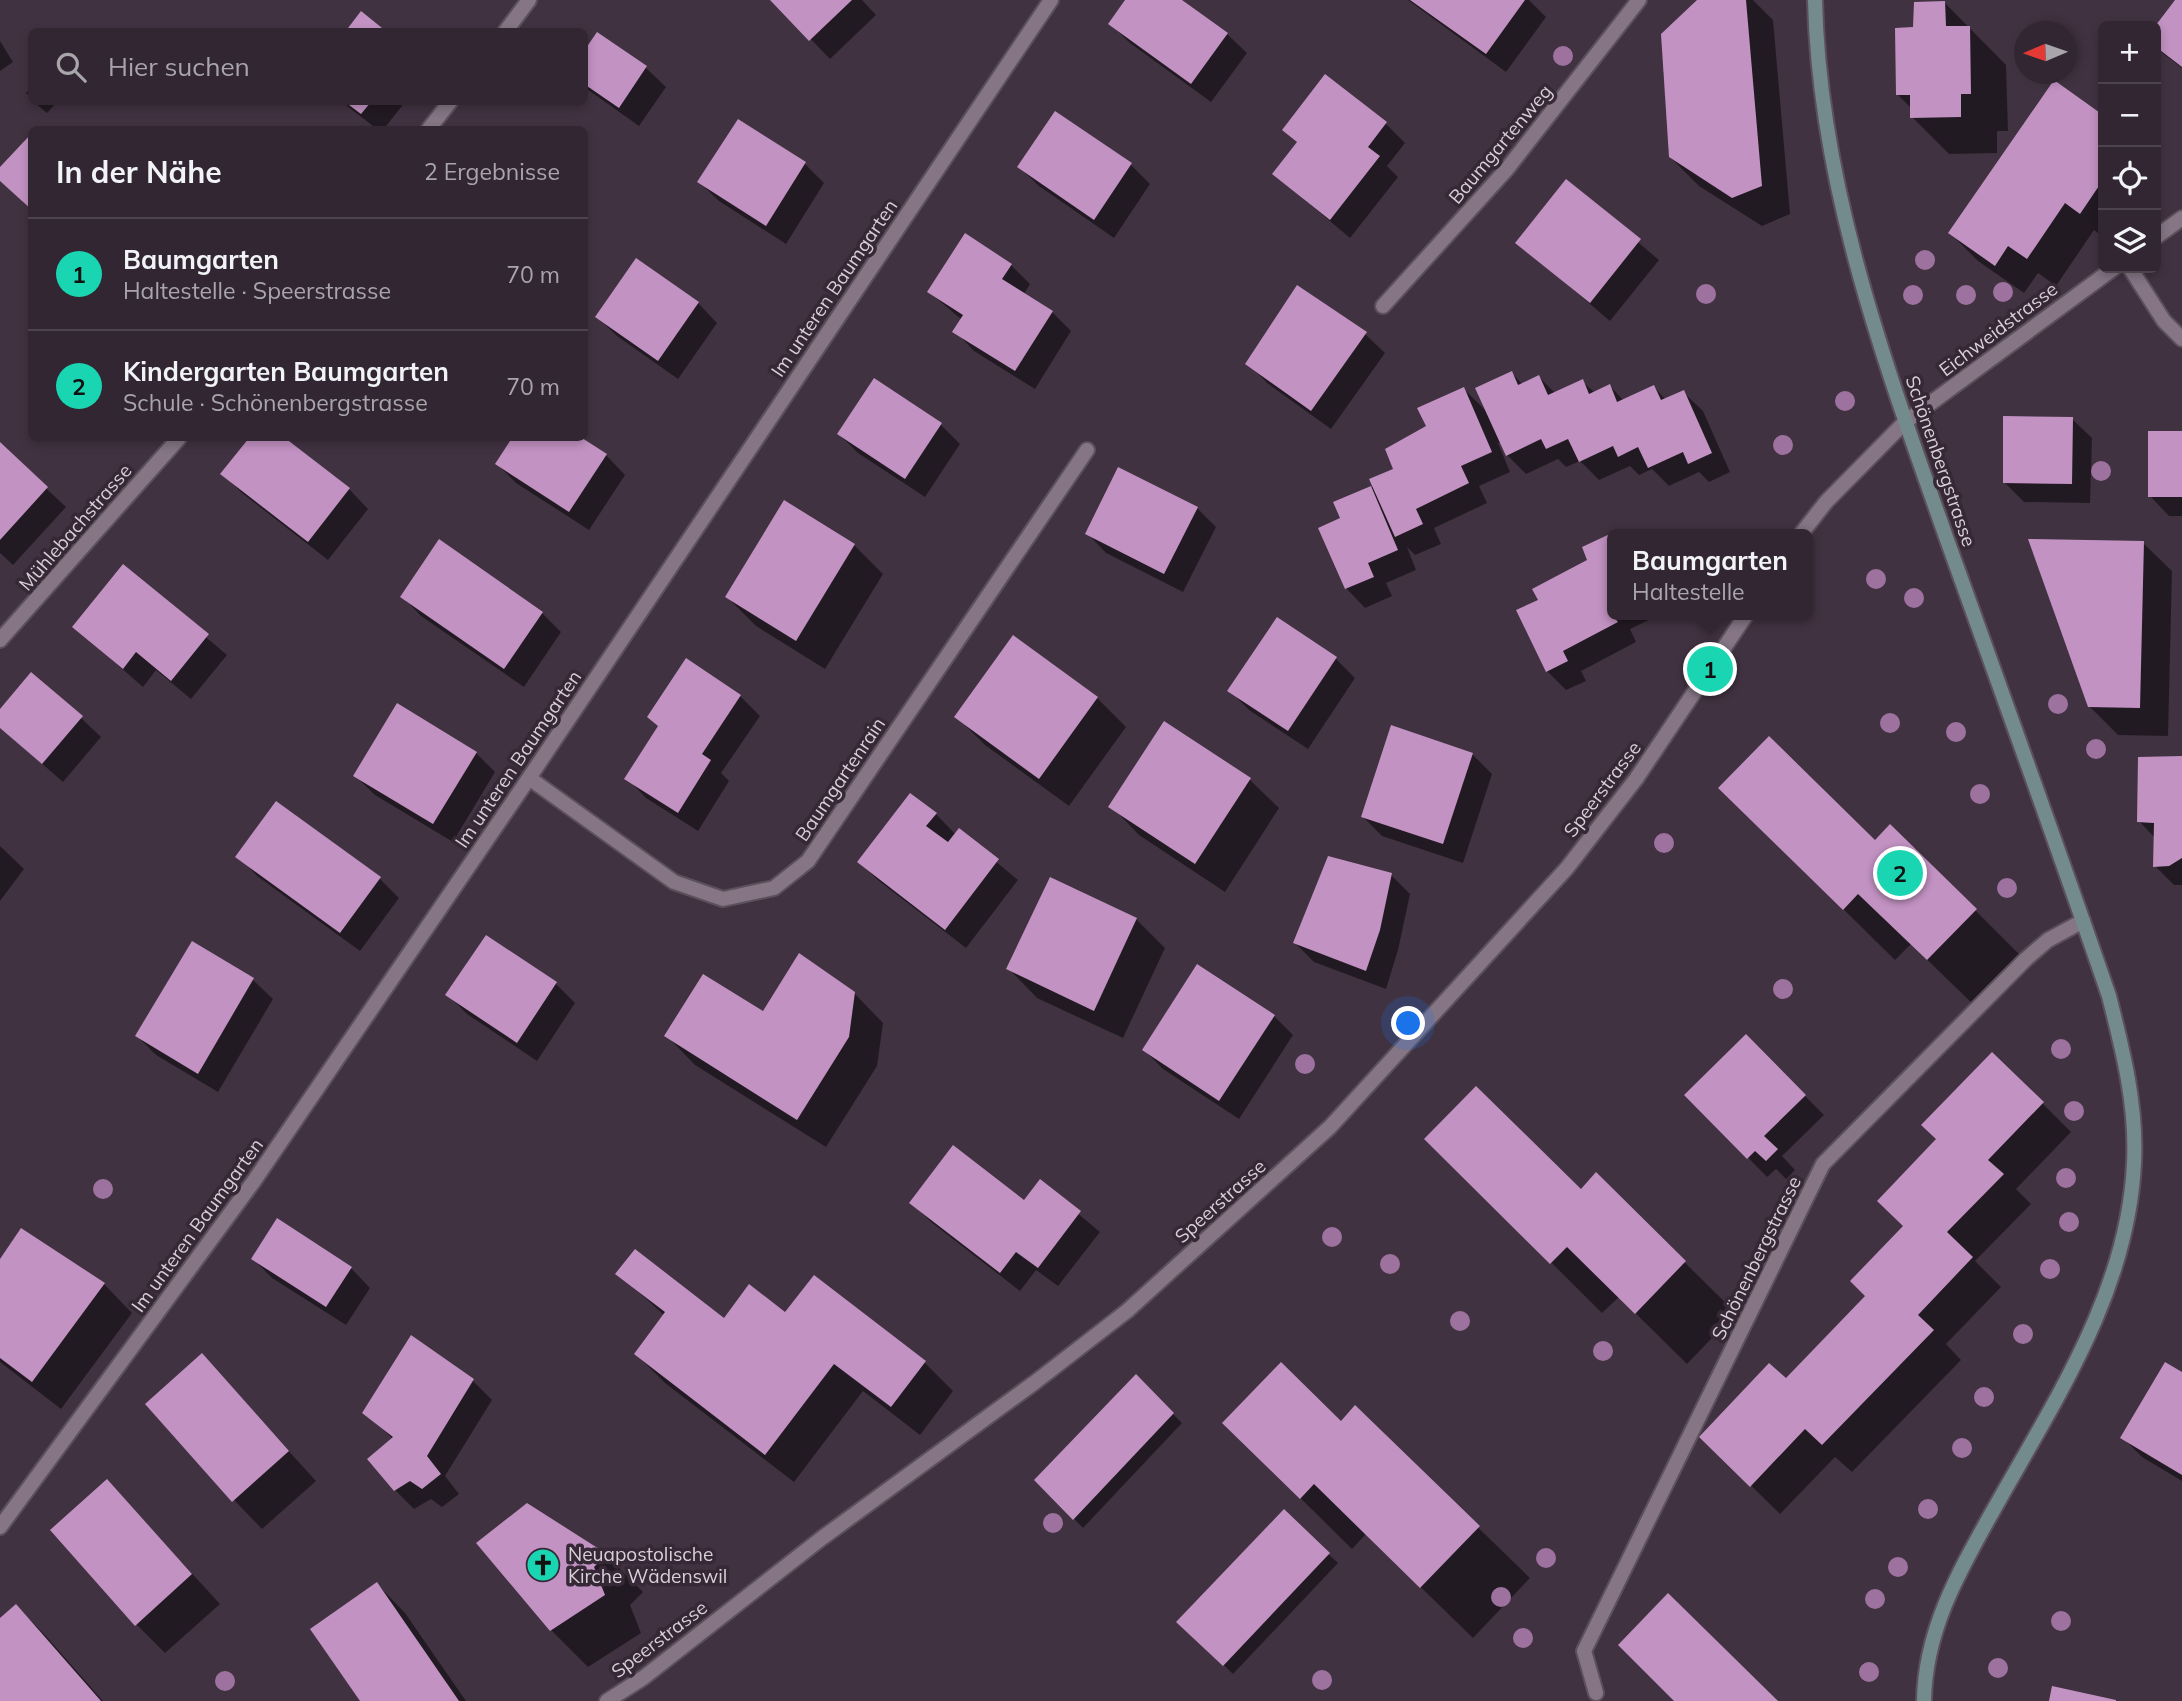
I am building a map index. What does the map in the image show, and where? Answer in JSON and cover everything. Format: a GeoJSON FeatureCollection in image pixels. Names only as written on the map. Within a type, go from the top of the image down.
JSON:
{"type":"FeatureCollection","features":[{"type":"Feature","properties":{"kind":"street"},"geometry":{"type":"LineString","coordinates":[[508,28],[529,0]]}},
{"type":"Feature","properties":{"kind":"street","name":"Im unteren Baumgarten"},"geometry":{"type":"LineString","coordinates":[[0,1527],[254,1181],[529,778],[1051,0]]}},
{"type":"Feature","properties":{"kind":"street","name":"Baumgartenweg"},"geometry":{"type":"LineString","coordinates":[[1383,306],[1507,169],[1639,0]]}},
{"type":"Feature","properties":{"kind":"street","name":"Schönenbergstrasse"},"geometry":{"type":"LineString","coordinates":[[1815,0],[1816,60],[1836,181],[1905,422],[2109,996],[2128,1071],[2134,1163],[2119,1260],[2086,1344],[1962,1567],[1941,1610],[1926,1665],[1924,1701]]}},
{"type":"Feature","properties":{"kind":"street"},"geometry":{"type":"LineString","coordinates":[[431,126],[448,105]]}},
{"type":"Feature","properties":{"kind":"street"},"geometry":{"type":"LineString","coordinates":[[2161,233],[2182,218]]}},
{"type":"Feature","properties":{"kind":"street","name":"Eichweidstrasse"},"geometry":{"type":"LineString","coordinates":[[1905,422],[2107,273]]}},
{"type":"Feature","properties":{"kind":"street"},"geometry":{"type":"LineString","coordinates":[[2133,273],[2164,321],[2182,339]]}},
{"type":"Feature","properties":{"kind":"street"},"geometry":{"type":"LineString","coordinates":[[1805,529],[1826,502],[1905,422]]}},
{"type":"Feature","properties":{"kind":"street","name":"Mühlebachstrasse"},"geometry":{"type":"LineString","coordinates":[[0,640],[175,441]]}},
{"type":"Feature","properties":{"kind":"street","name":"Baumgartenrain"},"geometry":{"type":"LineString","coordinates":[[529,778],[674,882],[723,899],[774,888],[808,861],[1087,450]]}},
{"type":"Feature","properties":{"kind":"street","name":"Speerstrasse"},"geometry":{"type":"LineString","coordinates":[[607,1701],[643,1678],[822,1538],[1128,1311],[1330,1127],[1567,868],[1636,779],[1743,620]]}},
{"type":"Feature","properties":{"kind":"street","name":"Schönenbergstrasse"},"geometry":{"type":"LineString","coordinates":[[1596,1693],[1584,1651],[1823,1164],[2026,959],[2048,940],[2083,921]]}},
{"type":"Feature","properties":{"kind":"building"},"geometry":{"type":"Polygon","coordinates":[[[770,0],[852,0],[809,41],[770,0]]]}},
{"type":"Feature","properties":{"kind":"building"},"geometry":{"type":"Polygon","coordinates":[[[1125,0],[1182,0],[1228,33],[1191,84],[1108,24],[1125,0]]]}},
{"type":"Feature","properties":{"kind":"building"},"geometry":{"type":"Polygon","coordinates":[[[1410,0],[1525,0],[1486,54],[1410,0]]]}},
{"type":"Feature","properties":{"kind":"building"},"geometry":{"type":"Polygon","coordinates":[[[1697,0],[1746,0],[1762,186],[1732,198],[1669,157],[1661,34],[1697,0]]]}},
{"type":"Feature","properties":{"kind":"building"},"geometry":{"type":"Polygon","coordinates":[[[2175,0],[2182,0],[2182,67],[2161,51],[2159,21],[2175,0]]]}},
{"type":"Feature","properties":{"kind":"building"},"geometry":{"type":"Polygon","coordinates":[[[1945,1],[1946,26],[1970,26],[1971,94],[1961,94],[1961,117],[1910,118],[1910,95],[1896,95],[1895,28],[1913,27],[1914,2],[1945,1]]]}},
{"type":"Feature","properties":{"kind":"building"},"geometry":{"type":"Polygon","coordinates":[[[361,11],[382,28],[348,28],[361,11]]]}},
{"type":"Feature","properties":{"kind":"building"},"geometry":{"type":"Polygon","coordinates":[[[597,32],[647,66],[619,108],[588,87],[588,45],[597,32]]]}},
{"type":"Feature","properties":{"kind":"building"},"geometry":{"type":"Polygon","coordinates":[[[1325,74],[1387,122],[1368,147],[1380,156],[1330,220],[1272,174],[1297,142],[1282,130],[1325,74]]]}},
{"type":"Feature","properties":{"kind":"building"},"geometry":{"type":"Polygon","coordinates":[[[2051,84],[2060,84],[2098,111],[2098,187],[2080,214],[2065,203],[2027,259],[2008,246],[1995,266],[1948,233],[2051,84]]]}},
{"type":"Feature","properties":{"kind":"building"},"geometry":{"type":"Polygon","coordinates":[[[349,105],[368,105],[361,114],[349,105]]]}},
{"type":"Feature","properties":{"kind":"building"},"geometry":{"type":"Polygon","coordinates":[[[1055,111],[1132,163],[1094,220],[1017,167],[1055,111]]]}},
{"type":"Feature","properties":{"kind":"building"},"geometry":{"type":"Polygon","coordinates":[[[738,119],[806,162],[766,226],[697,182],[738,119]]]}},
{"type":"Feature","properties":{"kind":"building"},"geometry":{"type":"Polygon","coordinates":[[[28,137],[28,206],[0,181],[0,167],[28,137]]]}},
{"type":"Feature","properties":{"kind":"building"},"geometry":{"type":"Polygon","coordinates":[[[1566,179],[1641,239],[1590,303],[1515,243],[1566,179]]]}},
{"type":"Feature","properties":{"kind":"building"},"geometry":{"type":"Polygon","coordinates":[[[965,233],[1012,264],[1002,279],[1053,311],[1015,371],[952,332],[963,315],[927,292],[965,233]]]}},
{"type":"Feature","properties":{"kind":"building"},"geometry":{"type":"Polygon","coordinates":[[[636,258],[699,302],[658,361],[595,317],[636,258]]]}},
{"type":"Feature","properties":{"kind":"building"},"geometry":{"type":"Polygon","coordinates":[[[1297,285],[1367,332],[1311,411],[1245,364],[1297,285]]]}},
{"type":"Feature","properties":{"kind":"building"},"geometry":{"type":"Polygon","coordinates":[[[1512,371],[1518,385],[1539,375],[1548,395],[1583,379],[1589,394],[1610,384],[1617,402],[1654,385],[1661,400],[1684,390],[1712,453],[1688,464],[1683,452],[1648,468],[1638,447],[1618,457],[1613,446],[1579,462],[1568,439],[1546,449],[1541,439],[1506,456],[1475,388],[1512,371]]]}},
{"type":"Feature","properties":{"kind":"building"},"geometry":{"type":"Polygon","coordinates":[[[874,378],[942,423],[905,479],[837,434],[874,378]]]}},
{"type":"Feature","properties":{"kind":"building"},"geometry":{"type":"Polygon","coordinates":[[[1464,387],[1492,452],[1461,466],[1469,483],[1416,509],[1423,524],[1395,537],[1369,479],[1393,469],[1385,449],[1426,426],[1417,408],[1464,387]]]}},
{"type":"Feature","properties":{"kind":"building"},"geometry":{"type":"Polygon","coordinates":[[[2003,416],[2073,417],[2072,484],[2003,483],[2003,416]]]}},
{"type":"Feature","properties":{"kind":"building"},"geometry":{"type":"Polygon","coordinates":[[[2148,431],[2182,431],[2182,497],[2148,497],[2148,431]]]}},
{"type":"Feature","properties":{"kind":"building"},"geometry":{"type":"Polygon","coordinates":[[[247,441],[289,441],[350,488],[308,542],[220,474],[247,441]]]}},
{"type":"Feature","properties":{"kind":"building"},"geometry":{"type":"Polygon","coordinates":[[[510,441],[587,441],[607,454],[569,512],[495,464],[510,441]]]}},
{"type":"Feature","properties":{"kind":"building"},"geometry":{"type":"Polygon","coordinates":[[[0,442],[48,487],[0,540],[0,442]]]}},
{"type":"Feature","properties":{"kind":"building"},"geometry":{"type":"Polygon","coordinates":[[[1118,467],[1198,507],[1164,574],[1085,534],[1118,467]]]}},
{"type":"Feature","properties":{"kind":"building"},"geometry":{"type":"Polygon","coordinates":[[[1371,486],[1398,550],[1368,563],[1374,577],[1345,589],[1318,528],[1340,518],[1333,502],[1371,486]]]}},
{"type":"Feature","properties":{"kind":"building"},"geometry":{"type":"Polygon","coordinates":[[[784,500],[855,544],[796,641],[725,597],[784,500]]]}},
{"type":"Feature","properties":{"kind":"building"},"geometry":{"type":"Polygon","coordinates":[[[1607,535],[1607,620],[1618,622],[1563,651],[1568,661],[1546,672],[1516,610],[1538,600],[1532,589],[1587,560],[1582,547],[1607,535]]]}},
{"type":"Feature","properties":{"kind":"building"},"geometry":{"type":"Polygon","coordinates":[[[439,539],[543,612],[504,669],[400,597],[439,539]]]}},
{"type":"Feature","properties":{"kind":"building"},"geometry":{"type":"Polygon","coordinates":[[[2028,539],[2144,541],[2140,708],[2088,707],[2028,539]]]}},
{"type":"Feature","properties":{"kind":"building"},"geometry":{"type":"Polygon","coordinates":[[[123,564],[209,634],[171,681],[136,652],[123,669],[72,627],[123,564]]]}},
{"type":"Feature","properties":{"kind":"building"},"geometry":{"type":"Polygon","coordinates":[[[1277,617],[1337,657],[1288,731],[1227,691],[1277,617]]]}},
{"type":"Feature","properties":{"kind":"building"},"geometry":{"type":"Polygon","coordinates":[[[1013,635],[1098,697],[1039,779],[954,717],[1013,635]]]}},
{"type":"Feature","properties":{"kind":"building"},"geometry":{"type":"Polygon","coordinates":[[[686,658],[741,695],[702,754],[711,760],[678,813],[624,779],[658,726],[647,717],[686,658]]]}},
{"type":"Feature","properties":{"kind":"building"},"geometry":{"type":"Polygon","coordinates":[[[31,672],[83,716],[42,764],[0,728],[0,709],[31,672]]]}},
{"type":"Feature","properties":{"kind":"building"},"geometry":{"type":"Polygon","coordinates":[[[397,703],[477,752],[433,824],[353,776],[397,703]]]}},
{"type":"Feature","properties":{"kind":"building"},"geometry":{"type":"Polygon","coordinates":[[[1164,721],[1251,778],[1195,864],[1108,807],[1164,721]]]}},
{"type":"Feature","properties":{"kind":"building"},"geometry":{"type":"Polygon","coordinates":[[[1391,725],[1473,753],[1443,844],[1361,817],[1391,725]]]}},
{"type":"Feature","properties":{"kind":"building"},"geometry":{"type":"Polygon","coordinates":[[[1769,736],[1875,840],[1890,824],[1977,909],[1927,960],[1858,894],[1843,910],[1718,788],[1769,736]]]}},
{"type":"Feature","properties":{"kind":"building"},"geometry":{"type":"Polygon","coordinates":[[[2182,756],[2182,858],[2169,866],[2153,867],[2154,823],[2137,822],[2138,757],[2182,756]]]}},
{"type":"Feature","properties":{"kind":"building"},"geometry":{"type":"Polygon","coordinates":[[[910,793],[937,813],[926,826],[948,842],[959,828],[999,859],[945,930],[857,862],[910,793]]]}},
{"type":"Feature","properties":{"kind":"building"},"geometry":{"type":"Polygon","coordinates":[[[276,801],[381,877],[340,933],[235,857],[276,801]]]}},
{"type":"Feature","properties":{"kind":"building"},"geometry":{"type":"Polygon","coordinates":[[[1328,856],[1392,873],[1380,930],[1366,971],[1293,943],[1328,856]]]}},
{"type":"Feature","properties":{"kind":"building"},"geometry":{"type":"Polygon","coordinates":[[[1050,877],[1137,918],[1094,1011],[1006,969],[1050,877]]]}},
{"type":"Feature","properties":{"kind":"building"},"geometry":{"type":"Polygon","coordinates":[[[486,935],[557,982],[517,1043],[445,995],[486,935]]]}},
{"type":"Feature","properties":{"kind":"building"},"geometry":{"type":"Polygon","coordinates":[[[192,941],[254,978],[198,1074],[135,1036],[192,941]]]}},
{"type":"Feature","properties":{"kind":"building"},"geometry":{"type":"Polygon","coordinates":[[[799,953],[855,992],[849,1037],[797,1120],[664,1036],[703,974],[763,1011],[799,953]]]}},
{"type":"Feature","properties":{"kind":"building"},"geometry":{"type":"Polygon","coordinates":[[[1197,964],[1275,1015],[1219,1101],[1142,1050],[1197,964]]]}},
{"type":"Feature","properties":{"kind":"building"},"geometry":{"type":"Polygon","coordinates":[[[1746,1034],[1806,1095],[1764,1136],[1778,1149],[1766,1161],[1755,1151],[1747,1159],[1684,1095],[1746,1034]]]}},
{"type":"Feature","properties":{"kind":"building"},"geometry":{"type":"Polygon","coordinates":[[[1992,1052],[2044,1102],[1988,1160],[2004,1174],[1947,1232],[1973,1257],[1918,1315],[1934,1330],[1822,1445],[1805,1429],[1750,1487],[1699,1437],[1769,1363],[1786,1378],[1865,1296],[1850,1281],[1903,1226],[1877,1201],[1936,1139],[1921,1125],[1992,1052]]]}},
{"type":"Feature","properties":{"kind":"building"},"geometry":{"type":"Polygon","coordinates":[[[1476,1086],[1581,1189],[1596,1172],[1686,1261],[1635,1314],[1567,1247],[1550,1264],[1424,1139],[1476,1086]]]}},
{"type":"Feature","properties":{"kind":"building"},"geometry":{"type":"Polygon","coordinates":[[[953,1145],[1024,1200],[1040,1179],[1081,1211],[1038,1268],[1016,1252],[1000,1273],[909,1203],[953,1145]]]}},
{"type":"Feature","properties":{"kind":"building"},"geometry":{"type":"Polygon","coordinates":[[[277,1218],[352,1267],[326,1307],[251,1259],[277,1218]]]}},
{"type":"Feature","properties":{"kind":"building"},"geometry":{"type":"Polygon","coordinates":[[[21,1228],[105,1283],[32,1382],[0,1358],[0,1259],[21,1228]]]}},
{"type":"Feature","properties":{"kind":"building"},"geometry":{"type":"Polygon","coordinates":[[[635,1249],[724,1318],[749,1284],[785,1312],[814,1275],[926,1361],[891,1407],[834,1364],[765,1455],[634,1354],[665,1312],[615,1274],[635,1249]]]}},
{"type":"Feature","properties":{"kind":"building"},"geometry":{"type":"Polygon","coordinates":[[[411,1335],[474,1379],[427,1456],[441,1474],[422,1489],[410,1481],[394,1491],[367,1459],[393,1437],[362,1413],[411,1335]]]}},
{"type":"Feature","properties":{"kind":"building"},"geometry":{"type":"Polygon","coordinates":[[[202,1353],[289,1451],[232,1502],[145,1404],[202,1353]]]}},
{"type":"Feature","properties":{"kind":"building"},"geometry":{"type":"Polygon","coordinates":[[[1281,1362],[1341,1421],[1355,1405],[1480,1526],[1420,1588],[1314,1484],[1300,1499],[1222,1423],[1281,1362]]]}},
{"type":"Feature","properties":{"kind":"building"},"geometry":{"type":"Polygon","coordinates":[[[2165,1362],[2182,1372],[2182,1475],[2120,1438],[2165,1362]]]}},
{"type":"Feature","properties":{"kind":"building"},"geometry":{"type":"Polygon","coordinates":[[[1136,1374],[1174,1413],[1073,1520],[1034,1480],[1136,1374]]]}},
{"type":"Feature","properties":{"kind":"building"},"geometry":{"type":"Polygon","coordinates":[[[107,1479],[192,1574],[135,1626],[50,1530],[107,1479]]]}},
{"type":"Feature","properties":{"kind":"building"},"geometry":{"type":"Polygon","coordinates":[[[527,1503],[607,1554],[594,1567],[605,1595],[550,1631],[476,1543],[527,1503]]]}},
{"type":"Feature","properties":{"kind":"building"},"geometry":{"type":"Polygon","coordinates":[[[1284,1509],[1330,1553],[1223,1666],[1176,1622],[1284,1509]]]}},
{"type":"Feature","properties":{"kind":"building"},"geometry":{"type":"Polygon","coordinates":[[[377,1582],[459,1701],[360,1701],[310,1629],[377,1582]]]}},
{"type":"Feature","properties":{"kind":"building"},"geometry":{"type":"Polygon","coordinates":[[[1668,1593],[1778,1701],[1674,1701],[1618,1645],[1668,1593]]]}},
{"type":"Feature","properties":{"kind":"building"},"geometry":{"type":"Polygon","coordinates":[[[16,1604],[101,1701],[0,1701],[0,1618],[16,1604]]]}},
{"type":"Feature","properties":{"kind":"building"},"geometry":{"type":"Polygon","coordinates":[[[2052,1686],[2116,1700],[2116,1701],[2049,1701],[2052,1686]]]}},
{"type":"Feature","properties":{"kind":"place","name":"Baumgarten"},"geometry":{"type":"Point","coordinates":[1710,669]}},
{"type":"Feature","properties":{"kind":"place","name":"Kindergarten Baumgarten"},"geometry":{"type":"Point","coordinates":[1900,873]}},
{"type":"Feature","properties":{"kind":"place","name":"Neuapostolische Kirche Wädenswil"},"geometry":{"type":"Point","coordinates":[543,1565]}}]}
